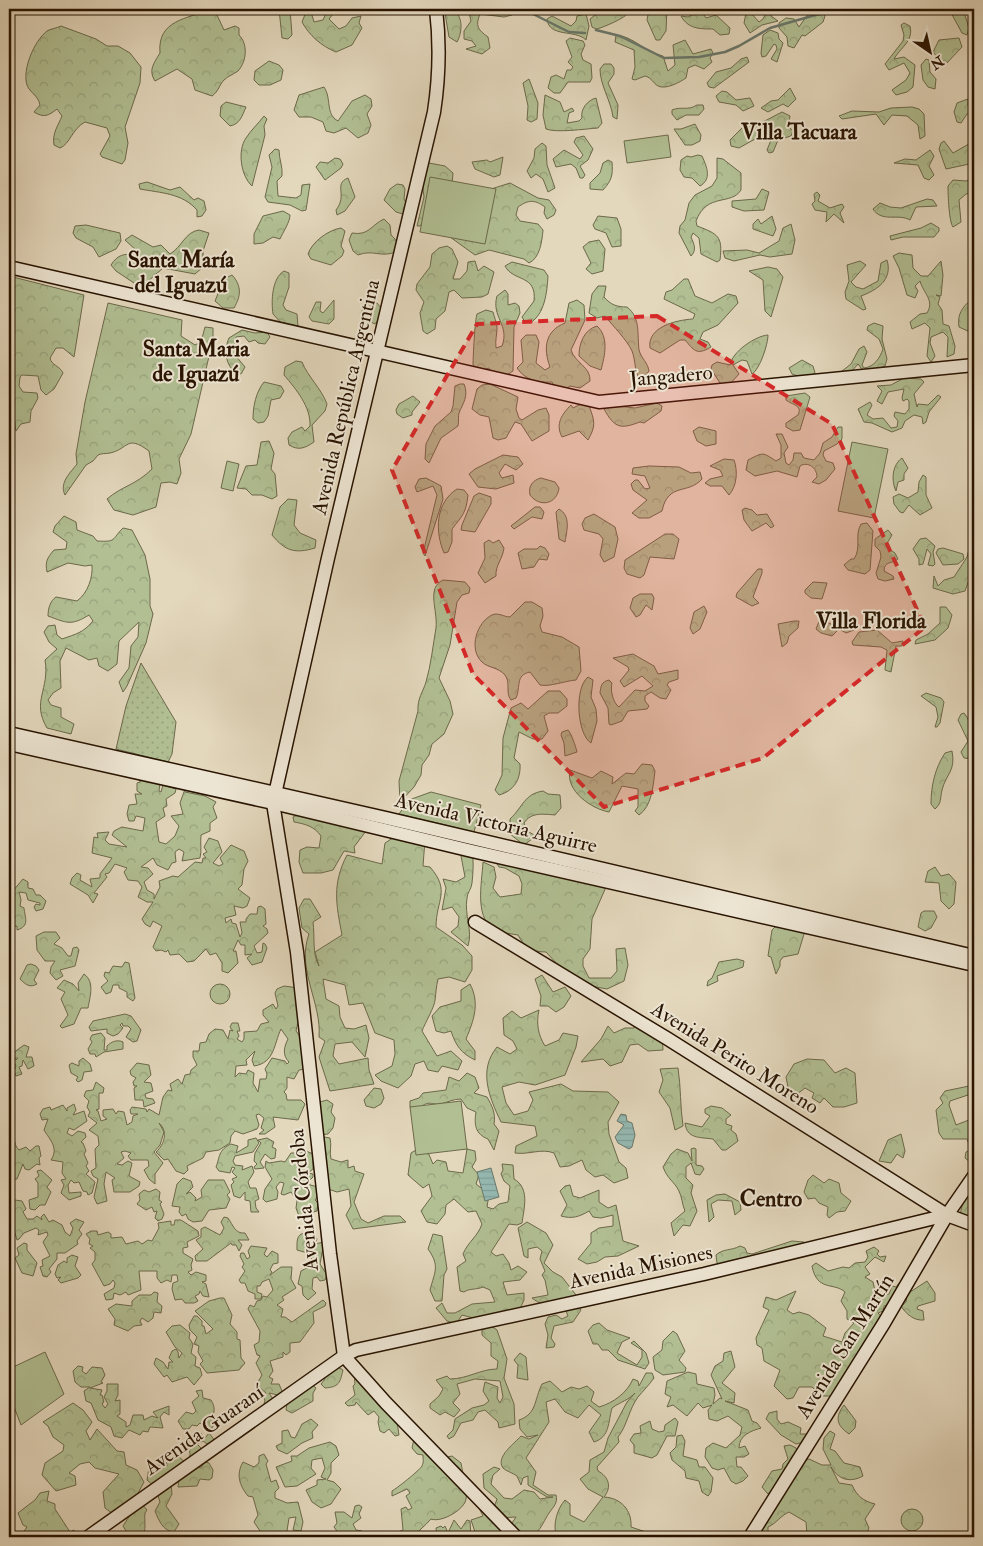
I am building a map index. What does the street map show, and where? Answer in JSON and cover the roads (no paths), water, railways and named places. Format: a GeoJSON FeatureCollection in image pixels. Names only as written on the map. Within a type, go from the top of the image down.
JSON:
{"type":"FeatureCollection","features":[{"type":"Feature","properties":{"kind":"main road","name":"Avenida República Argentina"},"geometry":{"type":"LineString","coordinates":[[273,798],[434,112],[437,92],[438,28],[436,9]]}},
{"type":"Feature","properties":{"kind":"main road","name":"Jangadero"},"geometry":{"type":"LineString","coordinates":[[9,267],[599,402],[974,366]]}},
{"type":"Feature","properties":{"kind":"main road","name":"Avenida Victoria Aguirre"},"geometry":{"type":"LineString","coordinates":[[9,733],[273,798],[472,851],[974,965]]}},
{"type":"Feature","properties":{"kind":"main road","name":"Avenida Victoria Aguirre"},"geometry":{"type":"LineString","coordinates":[[9,744],[273,798]]}},
{"type":"Feature","properties":{"kind":"main road","name":"Avenida Córdoba"},"geometry":{"type":"LineString","coordinates":[[273,798],[297,952],[335,1295],[344,1356]]}},
{"type":"Feature","properties":{"kind":"main road","name":"Avenida Perito Moreno"},"geometry":{"type":"LineString","coordinates":[[475,922],[668,1039],[947,1215],[974,1225]]}},
{"type":"Feature","properties":{"kind":"main road","name":"Avenida Victoria Aguirre"},"geometry":{"type":"LineString","coordinates":[[892,947],[974,956]]}},
{"type":"Feature","properties":{"kind":"main road","name":"Avenida San Martín"},"geometry":{"type":"LineString","coordinates":[[750,1537],[884,1323],[947,1215],[974,1176]]}},
{"type":"Feature","properties":{"kind":"main road","name":"Avenida Misiones"},"geometry":{"type":"LineString","coordinates":[[344,1356],[356,1350],[413,1336],[704,1274],[947,1215]]}},
{"type":"Feature","properties":{"kind":"main road","name":"Avenida Guaraní"},"geometry":{"type":"LineString","coordinates":[[88,1537],[344,1356]]}},
{"type":"Feature","properties":{"kind":"main road"},"geometry":{"type":"LineString","coordinates":[[344,1356],[386,1403],[516,1537]]}},
{"type":"Feature","properties":{"kind":"water"},"geometry":{"type":"Polygon","coordinates":[[[621,1114],[626,1115],[627,1121],[632,1123],[635,1135],[632,1147],[629,1149],[618,1143],[615,1137],[624,1125],[617,1121],[621,1114]]]}},
{"type":"Feature","properties":{"kind":"water"},"geometry":{"type":"Polygon","coordinates":[[[491,1168],[499,1197],[485,1201],[477,1172],[491,1168]]]}},
{"type":"Feature","properties":{"kind":"waterway"},"geometry":{"type":"LineString","coordinates":[[523,9],[569,32],[585,33]]}},
{"type":"Feature","properties":{"kind":"waterway"},"geometry":{"type":"LineString","coordinates":[[596,30],[620,36],[664,58],[699,57],[725,52],[770,28],[826,12],[841,10]]}},
{"type":"Feature","properties":{"kind":"district","name":"Villa Tacuara"},"geometry":{"type":"Point","coordinates":[799,132]}},
{"type":"Feature","properties":{"kind":"district","name":"Santa María del Iguazú"},"geometry":{"type":"Point","coordinates":[181,272]}},
{"type":"Feature","properties":{"kind":"district","name":"Santa Maria de Iguazú"},"geometry":{"type":"Point","coordinates":[196,362]}},
{"type":"Feature","properties":{"kind":"district","name":"Villa Florida"},"geometry":{"type":"Point","coordinates":[871,621]}},
{"type":"Feature","properties":{"kind":"district","name":"Centro"},"geometry":{"type":"Point","coordinates":[771,1199]}}]}
